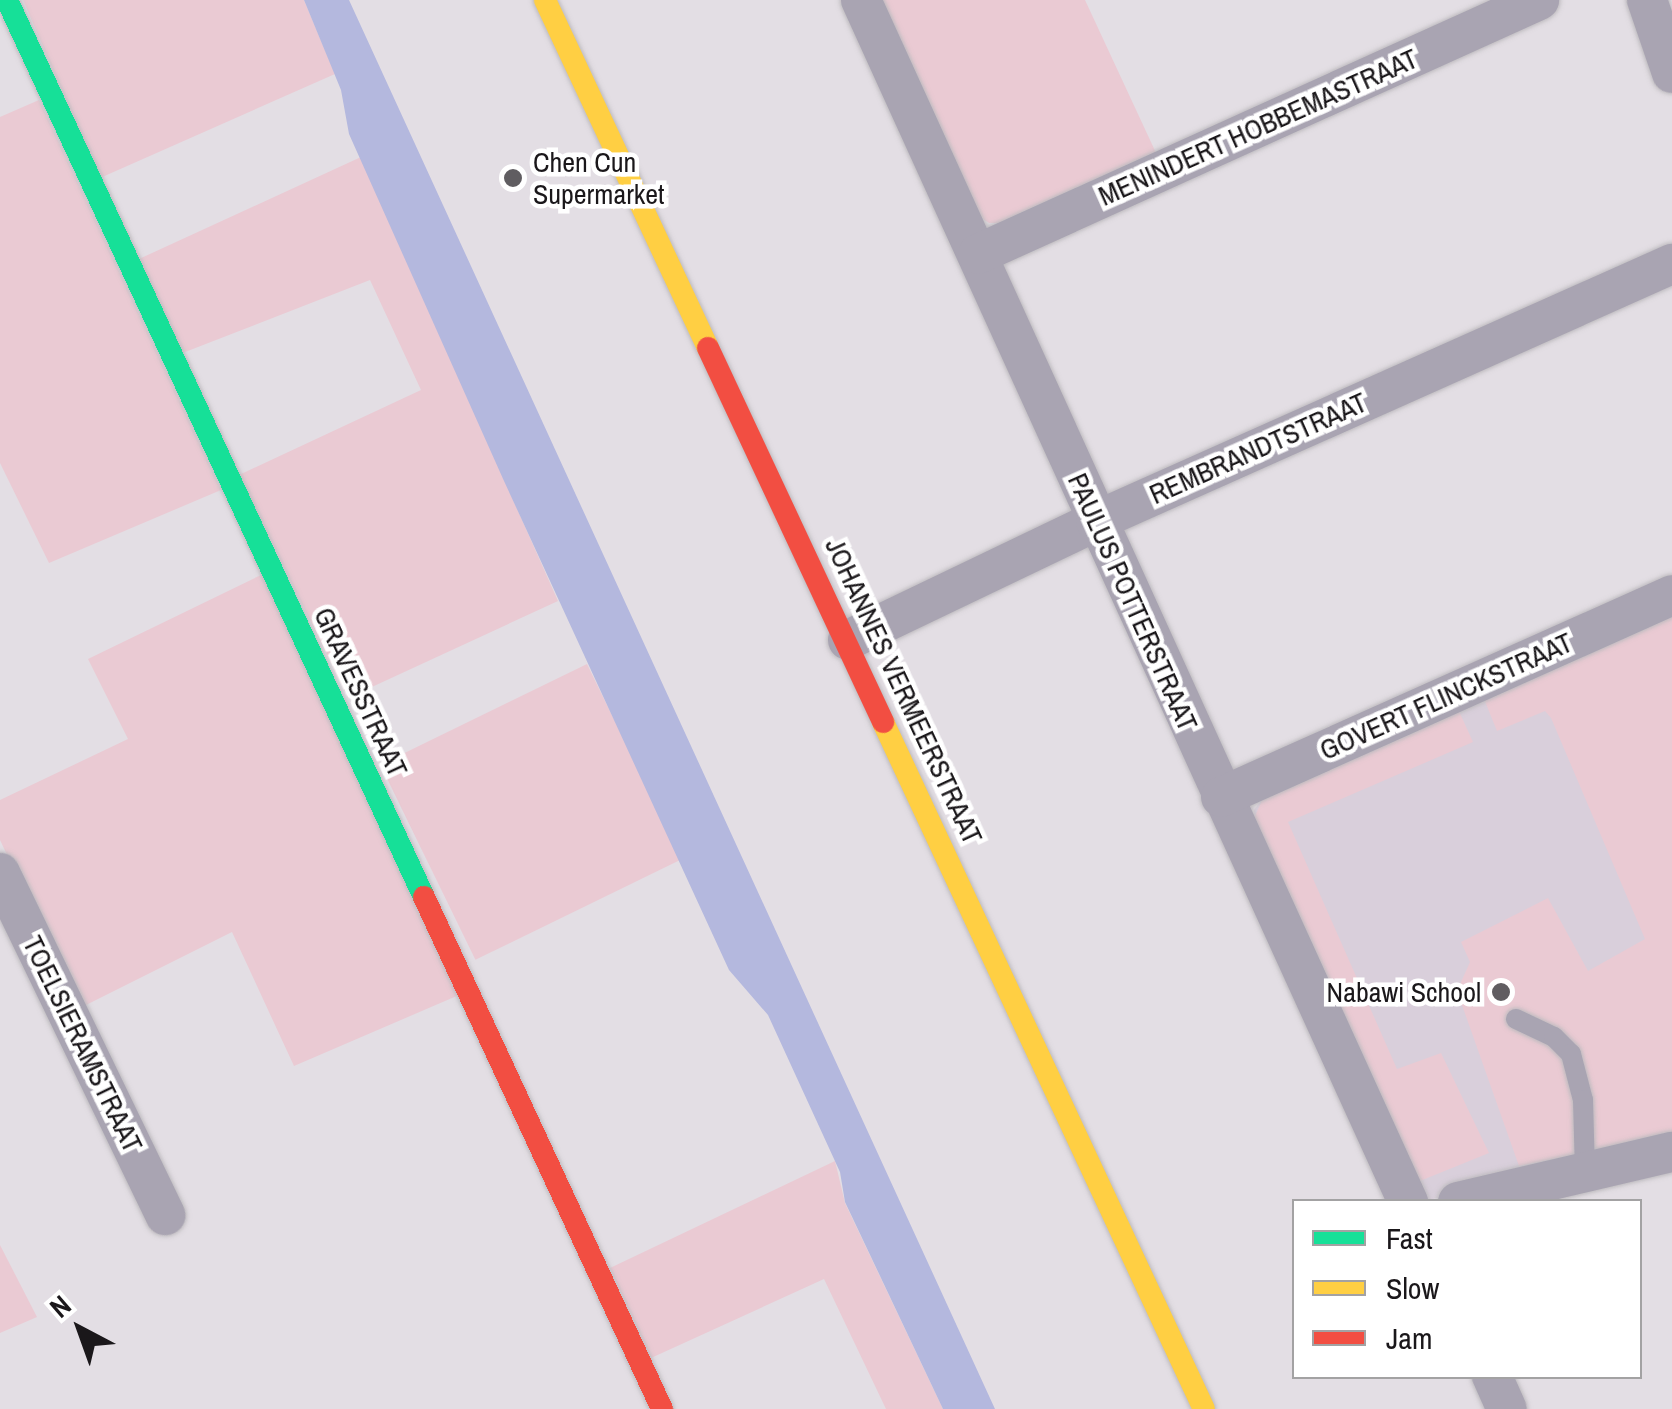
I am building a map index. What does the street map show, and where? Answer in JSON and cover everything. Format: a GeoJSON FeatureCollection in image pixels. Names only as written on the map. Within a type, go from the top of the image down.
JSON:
{"type":"FeatureCollection","features":[{"type":"Feature","properties":{"kind":"street","name":"GRAVESSTRAAT"},"geometry":{"type":"LineString","coordinates":[[7,0],[662,1409]]}},
{"type":"Feature","properties":{"kind":"street","name":"JOHANNES VERMEERSTRAAT"},"geometry":{"type":"LineString","coordinates":[[545,0],[848,640],[1204,1409]]}},
{"type":"Feature","properties":{"kind":"street","name":"PAULUS POTTERSTRAAT"},"geometry":{"type":"LineString","coordinates":[[861,0],[1407,1199]]}},
{"type":"Feature","properties":{"kind":"street","name":"MENINDERT HOBBEMASTRAAT"},"geometry":{"type":"LineString","coordinates":[[978,254],[1539,0]]}},
{"type":"Feature","properties":{"kind":"street"},"geometry":{"type":"LineString","coordinates":[[1647,0],[1672,73]]}},
{"type":"Feature","properties":{"kind":"street","name":"REMBRANDTSTRAAT"},"geometry":{"type":"LineString","coordinates":[[848,640],[1096,521],[1672,264]]}},
{"type":"Feature","properties":{"kind":"street","name":"GOVERT FLINCKSTRAAT"},"geometry":{"type":"LineString","coordinates":[[1221,797],[1672,595]]}},
{"type":"Feature","properties":{"kind":"street","name":"TOELSIERAMSTRAAT"},"geometry":{"type":"LineString","coordinates":[[0,873],[165,1214]]}},
{"type":"Feature","properties":{"kind":"street"},"geometry":{"type":"LineString","coordinates":[[1470,1199],[1672,1152]]}},
{"type":"Feature","properties":{"kind":"street"},"geometry":{"type":"LineString","coordinates":[[1493,1379],[1508,1409]]}},
{"type":"Feature","properties":{"kind":"lane"},"geometry":{"type":"LineString","coordinates":[[1516,1019],[1554,1036],[1571,1054],[1582,1100],[1585,1170]]}},
{"type":"Feature","properties":{"kind":"shaded area"},"geometry":{"type":"Polygon","coordinates":[[[23,0],[304,0],[335,74],[100,178],[23,0]]]}},
{"type":"Feature","properties":{"kind":"shaded area"},"geometry":{"type":"Polygon","coordinates":[[[878,0],[1085,0],[1157,155],[1012,223],[989,223],[972,212],[878,0]]]}},
{"type":"Feature","properties":{"kind":"shaded area"},"geometry":{"type":"Polygon","coordinates":[[[39,100],[221,490],[49,563],[0,463],[0,117],[39,100]]]}},
{"type":"Feature","properties":{"kind":"shaded area"},"geometry":{"type":"Polygon","coordinates":[[[361,157],[558,601],[348,698],[239,475],[421,390],[370,280],[180,354],[139,259],[361,157]]]}},
{"type":"Feature","properties":{"kind":"shaded area"},"geometry":{"type":"Polygon","coordinates":[[[263,574],[459,995],[294,1066],[232,932],[80,1008],[0,840],[0,800],[128,739],[88,659],[263,574]]]}},
{"type":"Feature","properties":{"kind":"shaded area","name":"Nabawi School"},"geometry":{"type":"Polygon","coordinates":[[[1672,613],[1672,1146],[1428,1199],[1257,838],[1254,810],[1263,798],[1672,613]]]}},
{"type":"Feature","properties":{"kind":"shaded area"},"geometry":{"type":"Polygon","coordinates":[[[1672,614],[1672,1135],[1519,1166],[1457,991],[1470,962],[1461,942],[1548,898],[1588,971],[1645,939],[1551,718],[1545,711],[1497,731],[1484,699],[1672,614]]]}},
{"type":"Feature","properties":{"kind":"shaded area"},"geometry":{"type":"Polygon","coordinates":[[[587,664],[682,859],[475,960],[380,765],[587,664]]]}},
{"type":"Feature","properties":{"kind":"shaded area"},"geometry":{"type":"Polygon","coordinates":[[[1458,709],[1473,742],[1288,822],[1397,1069],[1441,1053],[1489,1153],[1420,1181],[1252,823],[1263,798],[1458,709]]]}},
{"type":"Feature","properties":{"kind":"shaded area"},"geometry":{"type":"Polygon","coordinates":[[[835,1161],[845,1203],[943,1409],[886,1409],[824,1279],[651,1358],[610,1268],[835,1161]]]}},
{"type":"Feature","properties":{"kind":"shaded area"},"geometry":{"type":"Polygon","coordinates":[[[0,1245],[37,1317],[0,1333],[0,1245]]]}},
{"type":"Feature","properties":{"kind":"water"},"geometry":{"type":"Polygon","coordinates":[[[304,0],[349,0],[995,1409],[943,1409],[845,1202],[840,1172],[768,1015],[729,970],[504,481],[349,134],[341,90],[304,0]]]}},
{"type":"Feature","properties":{"kind":"traffic: fast"},"geometry":{"type":"LineString","coordinates":[[7,0],[424,897]]}},
{"type":"Feature","properties":{"kind":"traffic: slow"},"geometry":{"type":"LineString","coordinates":[[545,0],[708,348]]}},
{"type":"Feature","properties":{"kind":"traffic: slow"},"geometry":{"type":"LineString","coordinates":[[883,722],[1204,1409]]}},
{"type":"Feature","properties":{"kind":"traffic: jam"},"geometry":{"type":"LineString","coordinates":[[708,348],[883,722]]}},
{"type":"Feature","properties":{"kind":"traffic: jam"},"geometry":{"type":"LineString","coordinates":[[424,897],[662,1409]]}},
{"type":"Feature","properties":{"kind":"place","name":"Chen Cun Supermarket"},"geometry":{"type":"Point","coordinates":[513,178]}},
{"type":"Feature","properties":{"kind":"place","name":"Nabawi School"},"geometry":{"type":"Point","coordinates":[1501,992]}}]}
